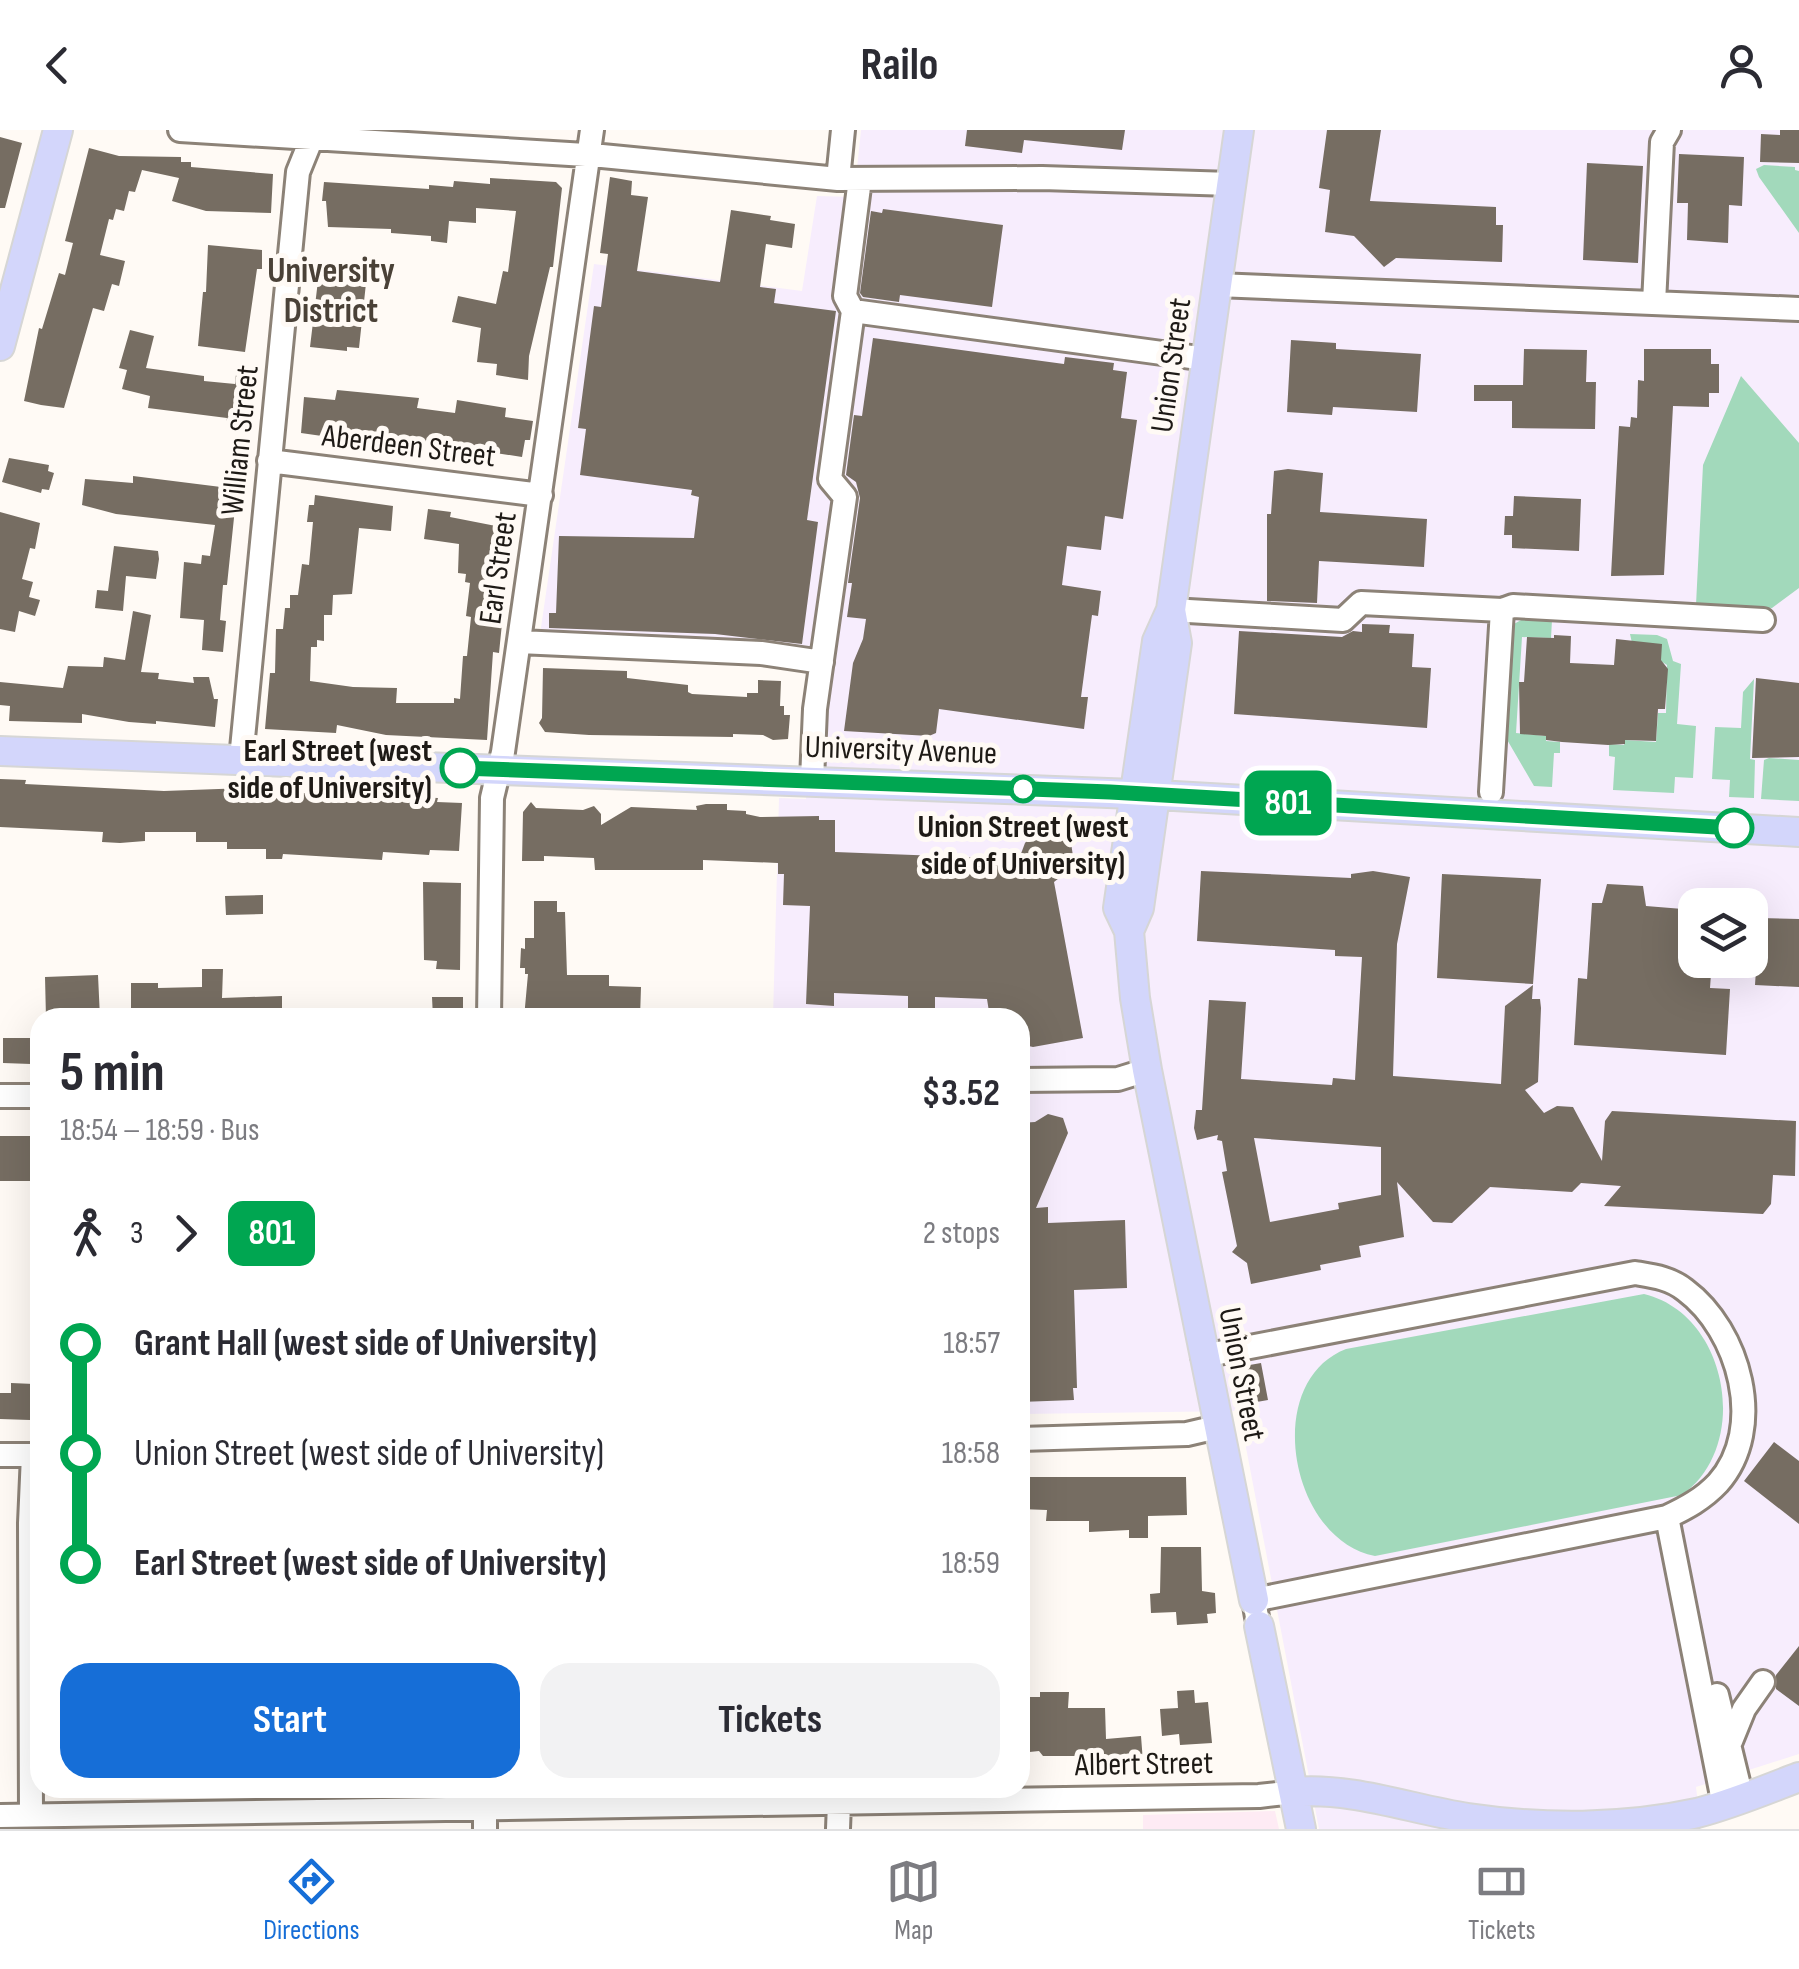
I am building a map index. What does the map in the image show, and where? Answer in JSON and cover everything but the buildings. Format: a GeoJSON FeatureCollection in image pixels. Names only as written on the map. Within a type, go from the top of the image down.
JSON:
{"type":"FeatureCollection","features":[{"type":"Feature","properties":{"kind":"main road"},"geometry":{"type":"LineString","coordinates":[[0,346],[58,130]]}},
{"type":"Feature","properties":{"kind":"main road","name":"Union Street"},"geometry":{"type":"LineString","coordinates":[[1239,130],[1171,610],[1178,643],[1145,794],[1139,908],[1129,931],[1135,998],[1148,1070],[1300,1829]]}},
{"type":"Feature","properties":{"kind":"main road","name":"University Avenue"},"geometry":{"type":"LineString","coordinates":[[0,751],[1145,794],[1799,832]]}},
{"type":"Feature","properties":{"kind":"main road","name":"Albert Street"},"geometry":{"type":"LineString","coordinates":[[1294,1792],[1336,1791],[1469,1824],[1596,1826],[1675,1818],[1799,1778]]}},
{"type":"Feature","properties":{"kind":"street"},"geometry":{"type":"LineString","coordinates":[[180,130],[313,135],[588,155],[849,179],[1200,180],[1231,184]]}},
{"type":"Feature","properties":{"kind":"street","name":"Earl Street"},"geometry":{"type":"LineString","coordinates":[[489,1008],[492,798],[519,642],[592,130]]}},
{"type":"Feature","properties":{"kind":"street"},"geometry":{"type":"LineString","coordinates":[[812,780],[822,662],[844,497],[830,479],[853,310],[845,296],[849,179],[843,130]]}},
{"type":"Feature","properties":{"kind":"street"},"geometry":{"type":"LineString","coordinates":[[1654,304],[1662,142],[1669,130]]}},
{"type":"Feature","properties":{"kind":"street","name":"William Street"},"geometry":{"type":"LineString","coordinates":[[242,759],[298,172],[313,135]]}},
{"type":"Feature","properties":{"kind":"street"},"geometry":{"type":"LineString","coordinates":[[1217,284],[1799,309]]}},
{"type":"Feature","properties":{"kind":"street"},"geometry":{"type":"LineString","coordinates":[[853,310],[1206,360]]}},
{"type":"Feature","properties":{"kind":"street","name":"Aberdeen Street"},"geometry":{"type":"LineString","coordinates":[[269,461],[541,495]]}},
{"type":"Feature","properties":{"kind":"street"},"geometry":{"type":"LineString","coordinates":[[1171,610],[1343,620],[1360,603],[1502,610],[1512,606],[1762,620]]}},
{"type":"Feature","properties":{"kind":"street"},"geometry":{"type":"LineString","coordinates":[[1491,792],[1502,610]]}},
{"type":"Feature","properties":{"kind":"street"},"geometry":{"type":"LineString","coordinates":[[519,642],[761,653],[822,662]]}},
{"type":"Feature","properties":{"kind":"street"},"geometry":{"type":"LineString","coordinates":[[1030,1080],[1118,1078],[1148,1070]]}},
{"type":"Feature","properties":{"kind":"street"},"geometry":{"type":"LineString","coordinates":[[0,1096],[30,1096]]}},
{"type":"Feature","properties":{"kind":"street"},"geometry":{"type":"LineString","coordinates":[[1203,1356],[1634,1273],[1660,1276],[1683,1288],[1706,1308],[1736,1360],[1744,1426],[1734,1458],[1720,1481],[1694,1505],[1667,1517],[1307,1587],[1257,1613]]}},
{"type":"Feature","properties":{"kind":"street"},"geometry":{"type":"LineString","coordinates":[[1030,1439],[1187,1434],[1217,1427]]}},
{"type":"Feature","properties":{"kind":"street"},"geometry":{"type":"LineString","coordinates":[[0,1455],[30,1455]]}},
{"type":"Feature","properties":{"kind":"street"},"geometry":{"type":"LineString","coordinates":[[1667,1517],[1733,1802]]}},
{"type":"Feature","properties":{"kind":"street"},"geometry":{"type":"LineString","coordinates":[[1731,1741],[1744,1709],[1763,1682]]}},
{"type":"Feature","properties":{"kind":"street"},"geometry":{"type":"LineString","coordinates":[[1716,1685],[1722,1720],[1731,1741],[1733,1802]]}},
{"type":"Feature","properties":{"kind":"street","name":"Albert Street"},"geometry":{"type":"LineString","coordinates":[[1030,1798],[1294,1792]]}},
{"type":"Feature","properties":{"kind":"street"},"geometry":{"type":"LineString","coordinates":[[31,1798],[31,1815]]}},
{"type":"Feature","properties":{"kind":"street","name":"Albert Street"},"geometry":{"type":"LineString","coordinates":[[0,1816],[185,1820],[485,1808],[1020,1798]]}},
{"type":"Feature","properties":{"kind":"street"},"geometry":{"type":"LineString","coordinates":[[838,1802],[838,1829]]}},
{"type":"Feature","properties":{"kind":"shaded area"},"geometry":{"type":"Polygon","coordinates":[[[861,130],[1799,130],[1799,1754],[1696,1787],[1701,1829],[1319,1829],[1239,1411],[1030,1414],[1030,1008],[773,1008],[779,798],[806,799],[809,663],[537,655],[594,264],[802,291],[817,196],[854,197],[861,130]]]}},
{"type":"Feature","properties":{"kind":"shaded area"},"geometry":{"type":"Polygon","coordinates":[[[1275,1811],[1279,1829],[1143,1829],[1143,1815],[1275,1811]]]}},
{"type":"Feature","properties":{"kind":"green space"},"geometry":{"type":"Polygon","coordinates":[[[1764,165],[1795,167],[1799,171],[1799,233],[1759,177],[1756,169],[1764,165]]]}},
{"type":"Feature","properties":{"kind":"green space"},"geometry":{"type":"Polygon","coordinates":[[[1741,376],[1799,443],[1799,588],[1772,608],[1696,605],[1703,465],[1741,376]]]}},
{"type":"Feature","properties":{"kind":"green space"},"geometry":{"type":"Polygon","coordinates":[[[1523,619],[1552,620],[1551,638],[1522,637],[1516,733],[1546,736],[1546,741],[1560,742],[1560,753],[1554,753],[1552,787],[1534,786],[1502,731],[1512,625],[1523,619]]]}},
{"type":"Feature","properties":{"kind":"green space"},"geometry":{"type":"Polygon","coordinates":[[[1630,634],[1667,639],[1673,661],[1681,664],[1677,724],[1696,726],[1693,778],[1675,777],[1674,793],[1613,790],[1615,757],[1609,756],[1609,744],[1624,745],[1625,740],[1656,742],[1658,713],[1666,713],[1667,665],[1632,643],[1630,634]]]}},
{"type":"Feature","properties":{"kind":"green space"},"geometry":{"type":"Polygon","coordinates":[[[1754,679],[1750,759],[1755,760],[1754,798],[1729,797],[1730,780],[1712,779],[1715,727],[1741,728],[1743,692],[1754,679]]]}},
{"type":"Feature","properties":{"kind":"green space"},"geometry":{"type":"Polygon","coordinates":[[[1764,760],[1799,760],[1799,801],[1761,799],[1764,760]]]}},
{"type":"Feature","properties":{"kind":"green space"},"geometry":{"type":"Polygon","coordinates":[[[1644,1294],[1673,1306],[1695,1327],[1711,1353],[1721,1383],[1723,1415],[1717,1445],[1704,1473],[1682,1495],[1375,1556],[1346,1544],[1323,1522],[1306,1492],[1297,1459],[1295,1425],[1303,1393],[1319,1367],[1346,1349],[1644,1294]]]}},
{"type":"Feature","properties":{"kind":"bus line","name":"801"},"geometry":{"type":"LineString","coordinates":[[460,768],[1110,792],[1734,828]]}},
{"type":"Feature","properties":{"kind":"place","name":"Earl Street (west side of University)"},"geometry":{"type":"Point","coordinates":[460,768]}},
{"type":"Feature","properties":{"kind":"place","name":"Union Street (west side of University)"},"geometry":{"type":"Point","coordinates":[1023,789]}},
{"type":"Feature","properties":{"kind":"district","name":"University District"},"geometry":{"type":"Point","coordinates":[331,290]}}]}
